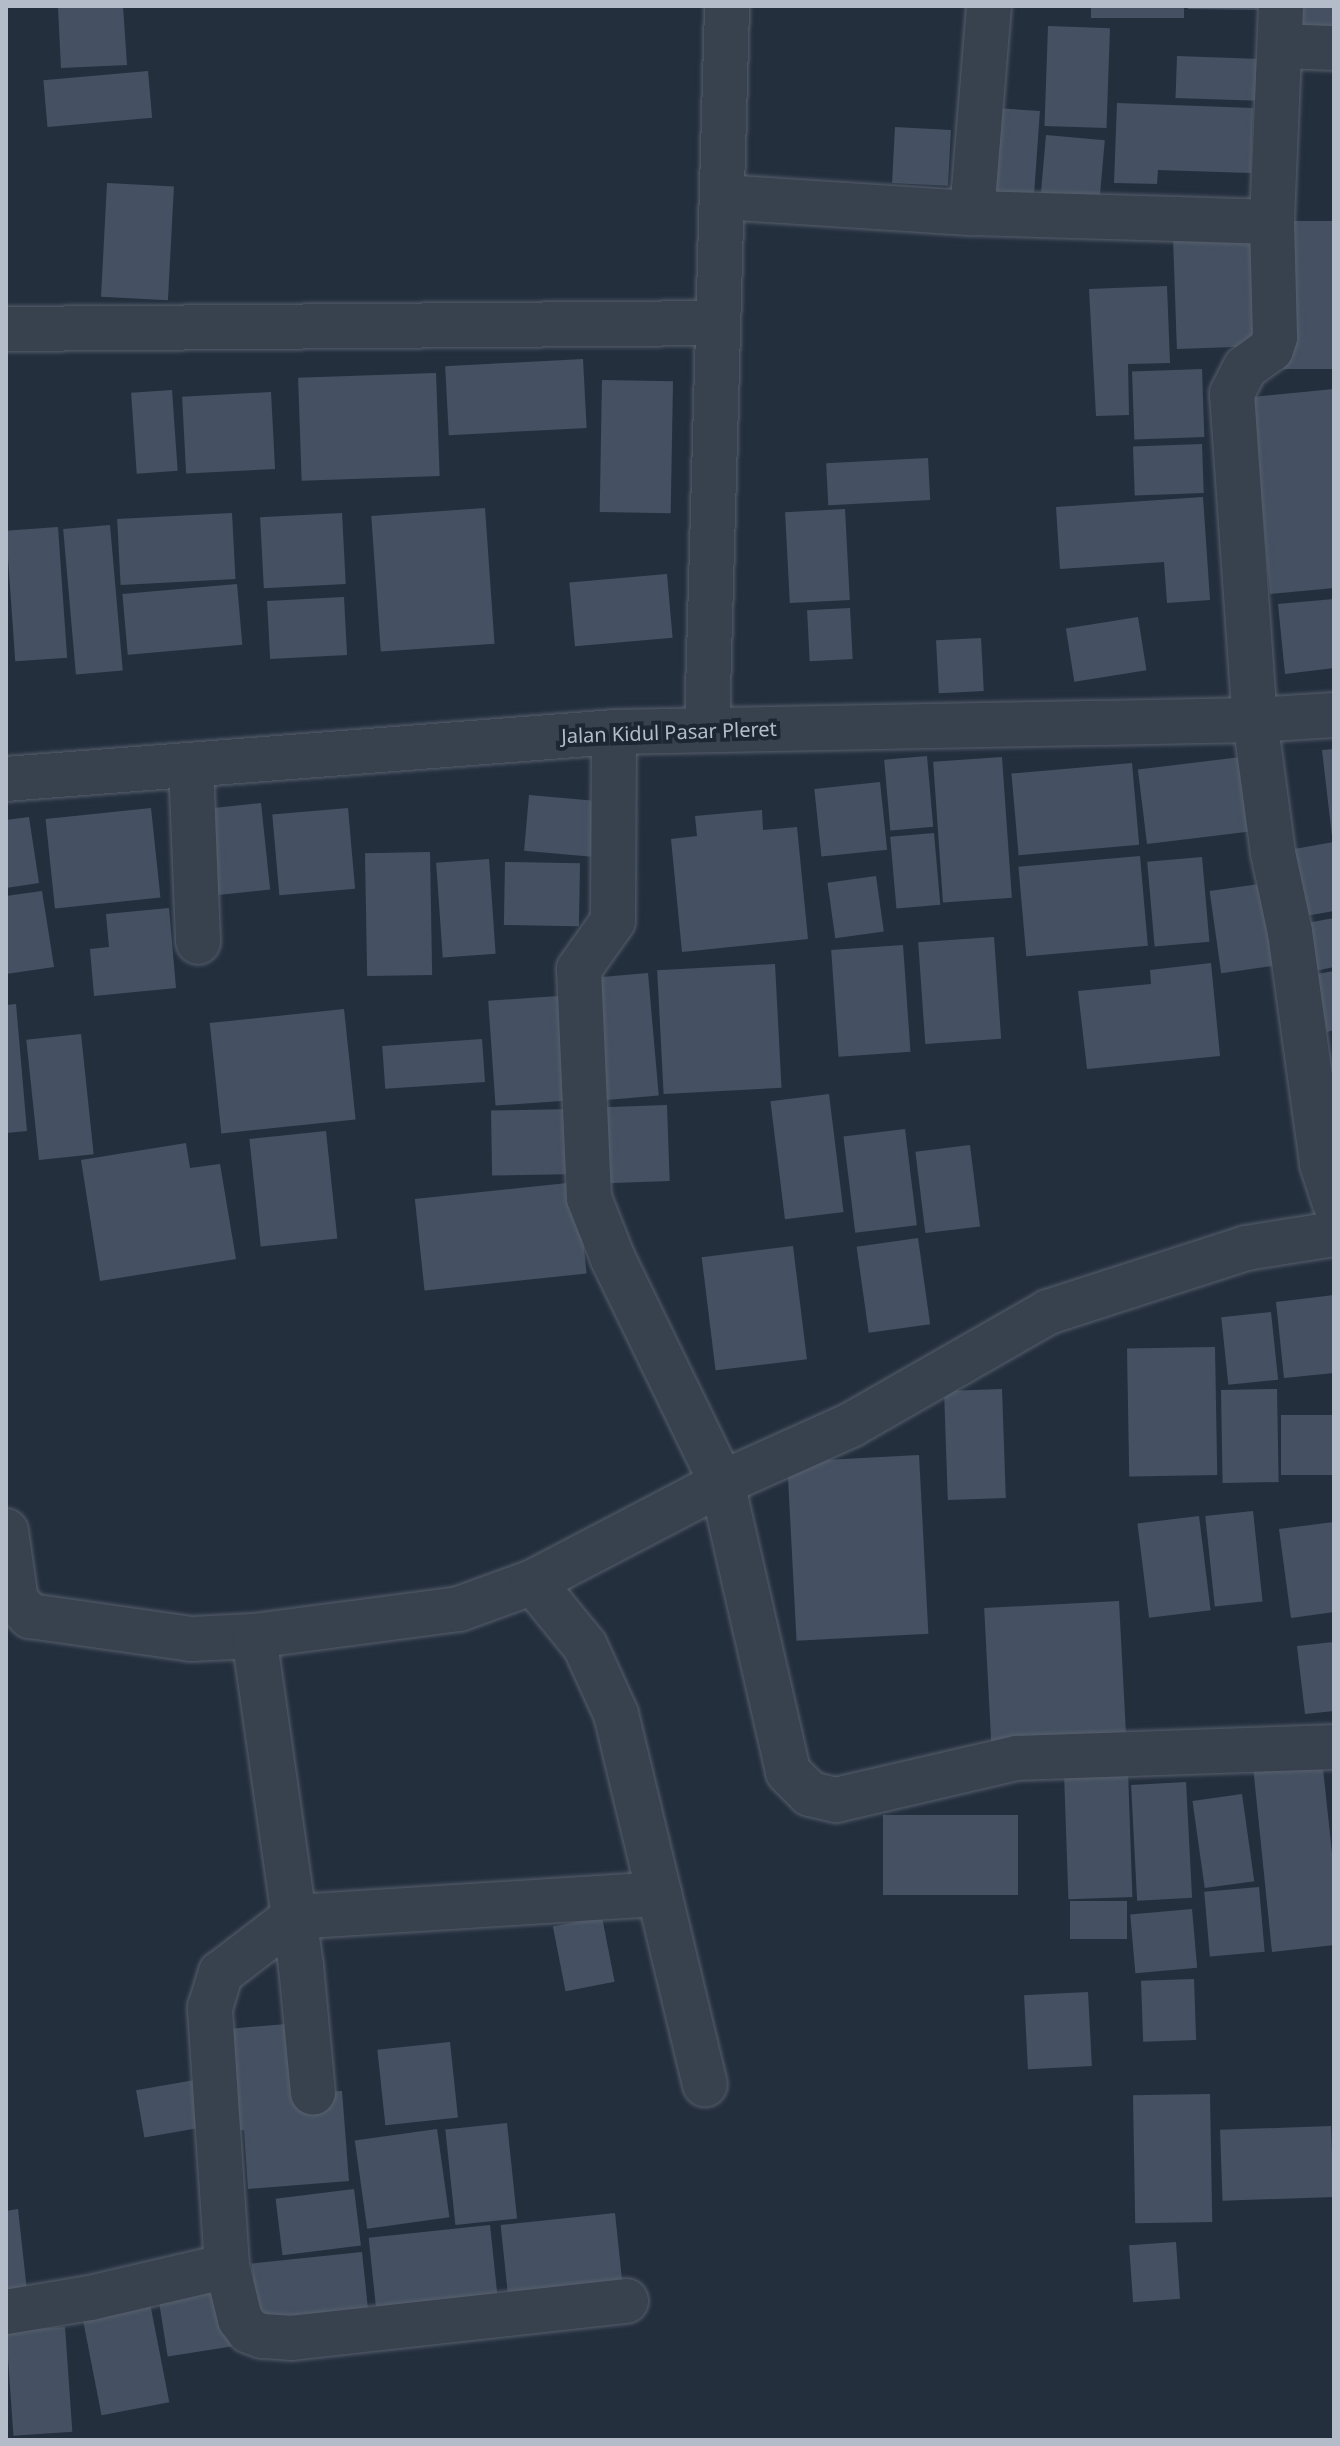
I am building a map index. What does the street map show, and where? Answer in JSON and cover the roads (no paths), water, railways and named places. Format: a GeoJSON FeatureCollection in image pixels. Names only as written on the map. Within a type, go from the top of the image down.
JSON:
{"type":"FeatureCollection","features":[{"type":"Feature","properties":{"kind":"street"},"geometry":{"type":"LineString","coordinates":[[707,728],[727,6]]}},
{"type":"Feature","properties":{"kind":"street"},"geometry":{"type":"LineString","coordinates":[[972,213],[989,6]]}},
{"type":"Feature","properties":{"kind":"street"},"geometry":{"type":"LineString","coordinates":[[1334,48],[1281,26],[1272,222],[1275,337],[1271,349],[1245,368],[1232,394],[1255,720],[1273,853],[1290,932],[1322,1164],[1334,1202]]}},
{"type":"Feature","properties":{"kind":"street"},"geometry":{"type":"LineString","coordinates":[[722,197],[972,213],[1272,222]]}},
{"type":"Feature","properties":{"kind":"street"},"geometry":{"type":"LineString","coordinates":[[6,329],[718,323]]}},
{"type":"Feature","properties":{"kind":"street","name":"Jalan Kidul Pasar Pleret"},"geometry":{"type":"LineString","coordinates":[[6,779],[614,732],[1255,720],[1334,715]]}},
{"type":"Feature","properties":{"kind":"street"},"geometry":{"type":"LineString","coordinates":[[614,732],[613,921],[579,969],[589,1198],[613,1259],[722,1483],[788,1772],[810,1794],[836,1800],[1017,1758],[1334,1747]]}},
{"type":"Feature","properties":{"kind":"street"},"geometry":{"type":"LineString","coordinates":[[191,765],[198,942]]}},
{"type":"Feature","properties":{"kind":"street"},"geometry":{"type":"LineString","coordinates":[[6,1531],[16,1601],[30,1616],[191,1639],[254,1636],[459,1609],[533,1582],[722,1483],[851,1425],[1048,1312],[1246,1248],[1334,1234]]}},
{"type":"Feature","properties":{"kind":"street"},"geometry":{"type":"LineString","coordinates":[[533,1582],[585,1646],[616,1714],[705,2084]]}},
{"type":"Feature","properties":{"kind":"street"},"geometry":{"type":"LineString","coordinates":[[254,1636],[294,1917],[313,2092]]}},
{"type":"Feature","properties":{"kind":"street"},"geometry":{"type":"LineString","coordinates":[[626,2301],[292,2338],[262,2336],[249,2331],[240,2319],[227,2266],[210,2008],[221,1973],[294,1917],[659,1894]]}},
{"type":"Feature","properties":{"kind":"street"},"geometry":{"type":"LineString","coordinates":[[6,2312],[90,2298],[227,2266]]}}]}
